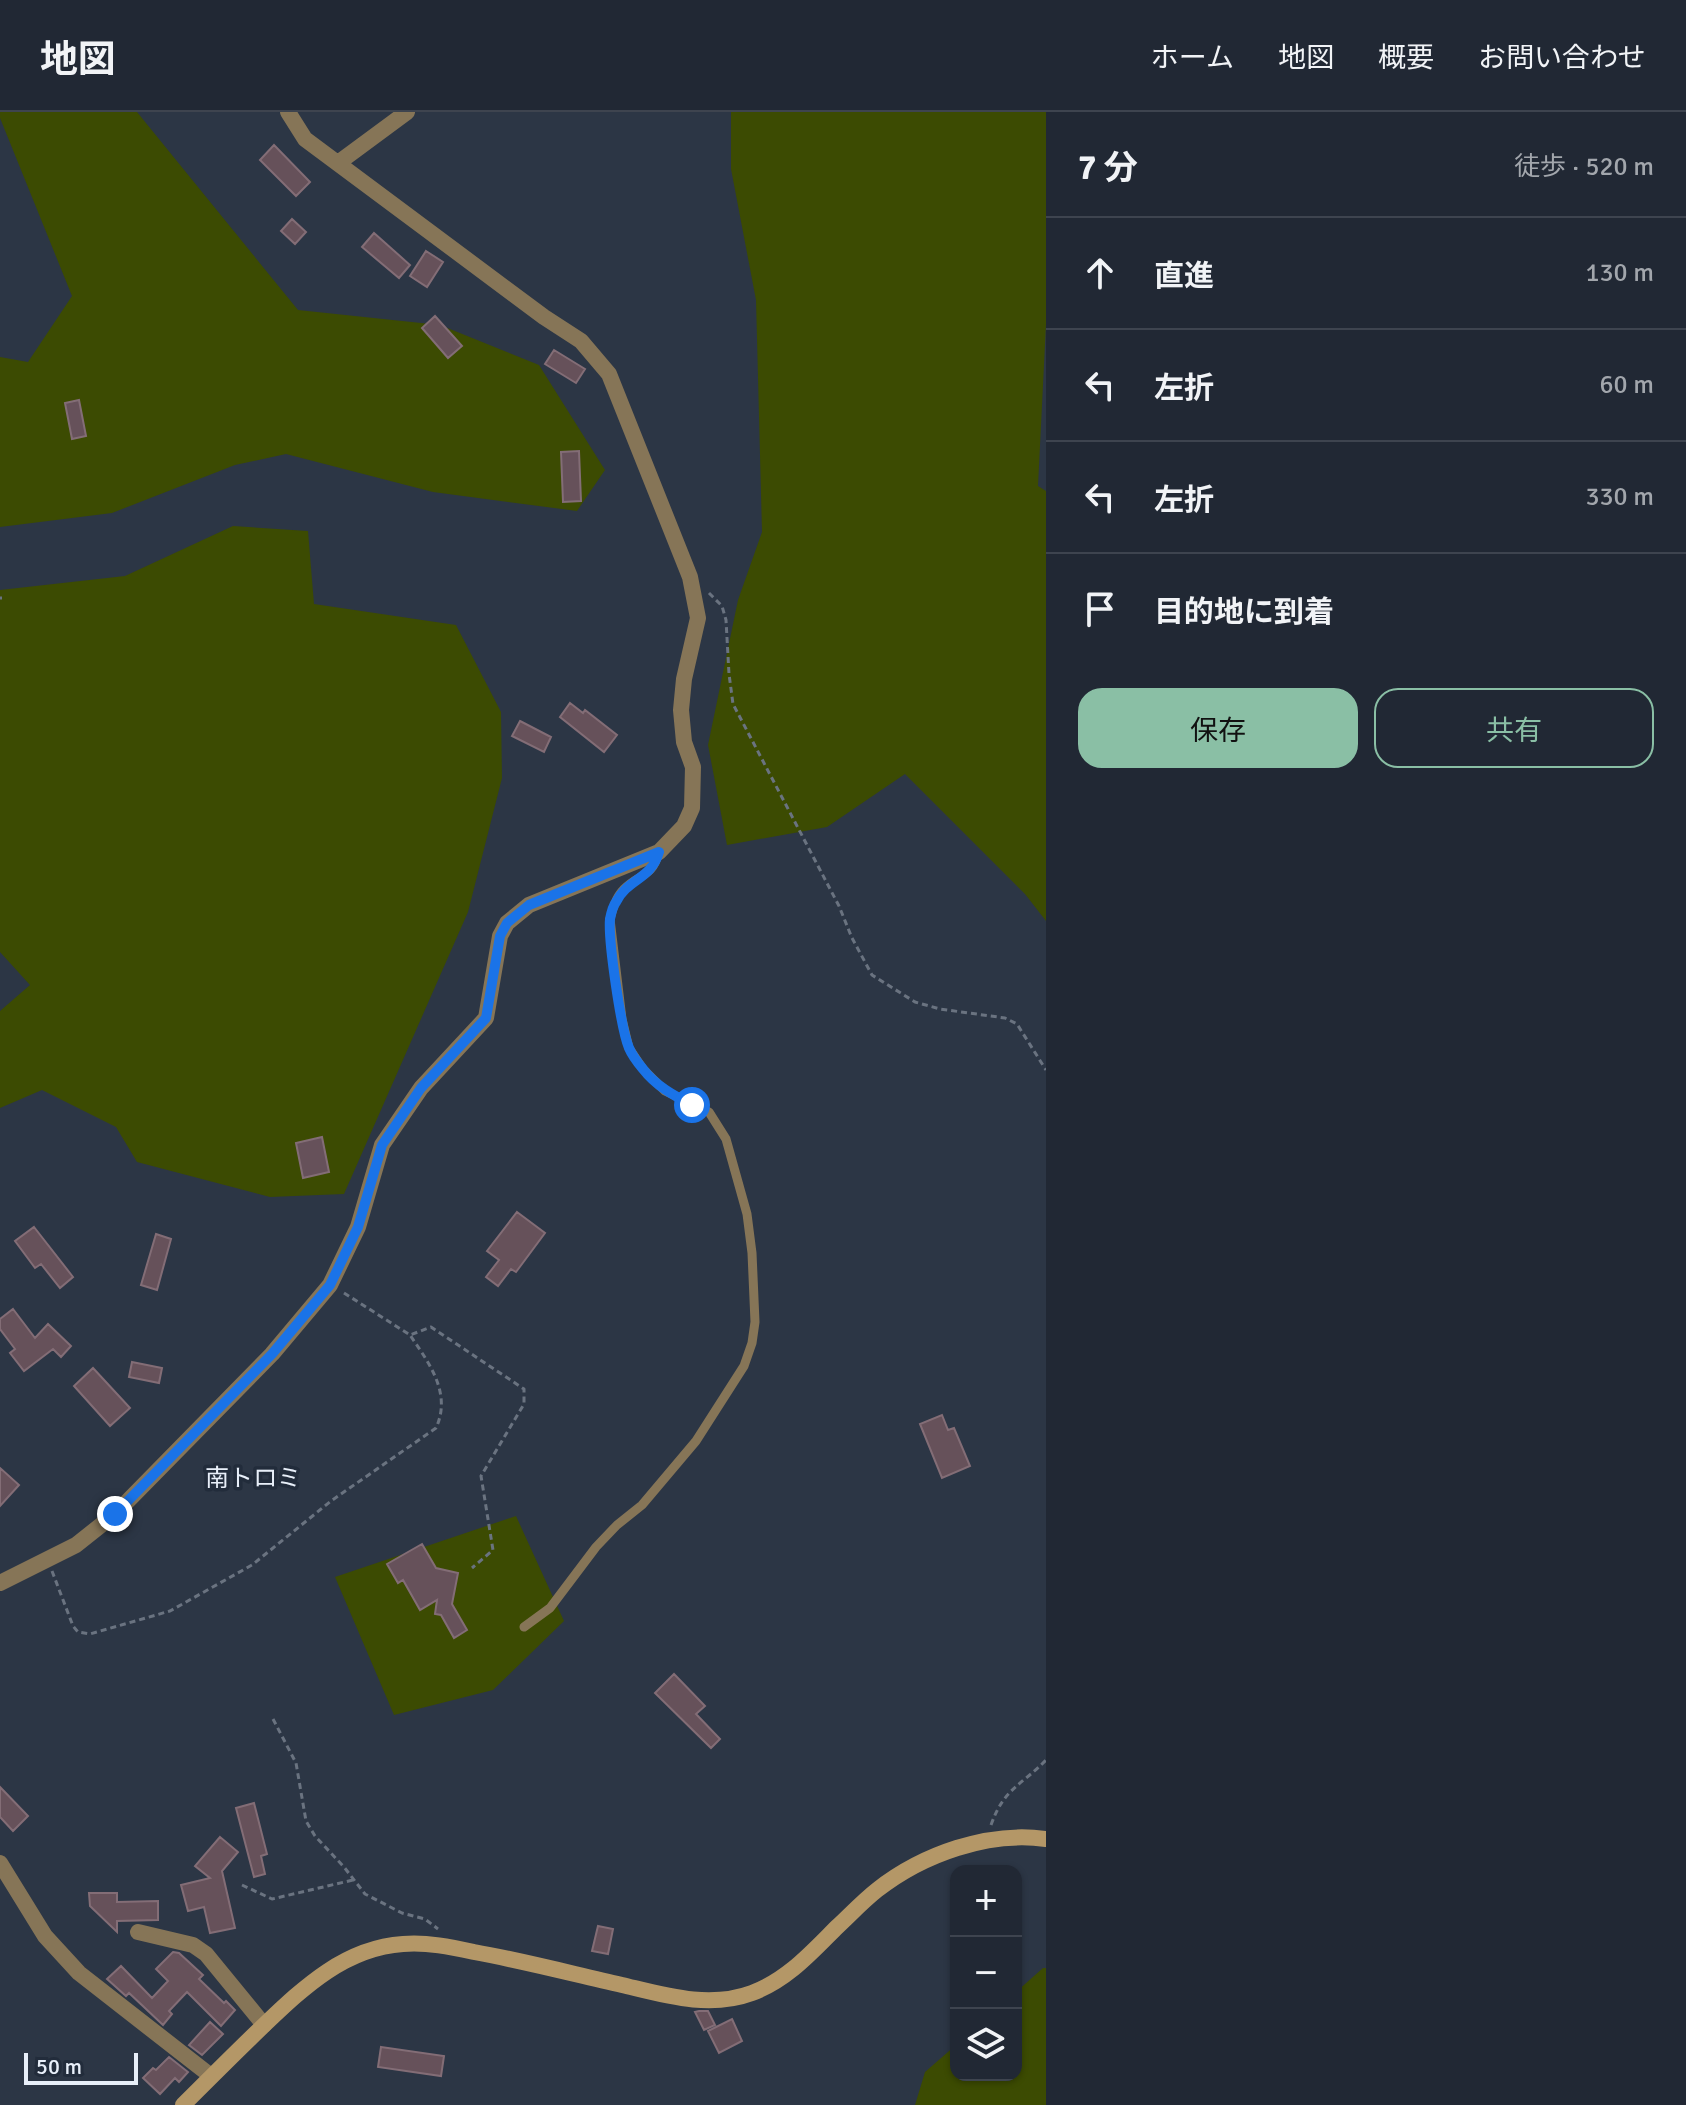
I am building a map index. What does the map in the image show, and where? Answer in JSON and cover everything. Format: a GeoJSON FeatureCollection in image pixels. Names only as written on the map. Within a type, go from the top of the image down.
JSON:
{"type":"FeatureCollection","features":[{"type":"Feature","properties":{"kind":"street"},"geometry":{"type":"LineString","coordinates":[[0,1583],[76,1545],[115,1514],[272,1354],[330,1285],[358,1227],[382,1145],[421,1088],[486,1018],[500,936],[507,923],[529,905],[659,852],[684,826],[692,808],[693,767],[684,742],[681,710],[684,679],[698,618],[693,587],[609,374],[581,341],[544,317],[305,139],[288,112]]}},
{"type":"Feature","properties":{"kind":"street"},"geometry":{"type":"LineString","coordinates":[[338,163],[407,112]]}},
{"type":"Feature","properties":{"kind":"street"},"geometry":{"type":"LineString","coordinates":[[183,2105],[307,1985],[335,1965],[370,1950],[401,1944],[446,1946],[521,1960],[659,1994],[699,2001],[726,2000],[779,1980],[806,1959],[876,1891],[901,1873],[958,1847],[1029,1836],[1046,1839]]}},
{"type":"Feature","properties":{"kind":"street"},"geometry":{"type":"LineString","coordinates":[[0,1863],[45,1936],[79,1973],[211,2076]]}},
{"type":"Feature","properties":{"kind":"street"},"geometry":{"type":"LineString","coordinates":[[138,1932],[193,1945],[206,1954],[264,2025]]}},
{"type":"Feature","properties":{"kind":"lane"},"geometry":{"type":"LineString","coordinates":[[524,1627],[550,1608],[596,1547],[642,1505],[696,1441],[729,1393],[752,1343],[755,1322],[752,1253],[747,1214],[726,1139],[709,1112],[665,1091],[643,1069],[629,1048],[622,1019],[610,919],[623,890],[651,871],[659,852]]}},
{"type":"Feature","properties":{"kind":"path"},"geometry":{"type":"LineString","coordinates":[[693,587],[706,590],[722,606],[726,620],[733,704],[872,975],[915,1002],[940,1009],[1005,1018],[1017,1024],[1046,1070]]}},
{"type":"Feature","properties":{"kind":"path"},"geometry":{"type":"LineString","coordinates":[[48,1559],[78,1632],[90,1634],[170,1611],[252,1565],[331,1501],[436,1428],[442,1416],[442,1392],[431,1366],[410,1335],[330,1285]]}},
{"type":"Feature","properties":{"kind":"path"},"geometry":{"type":"LineString","coordinates":[[410,1335],[431,1327],[524,1389],[524,1404],[481,1476],[493,1550],[472,1568]]}},
{"type":"Feature","properties":{"kind":"path"},"geometry":{"type":"LineString","coordinates":[[273,1719],[296,1763],[306,1821],[315,1836],[353,1880],[377,1902],[425,1919],[441,1932],[446,1946]]}},
{"type":"Feature","properties":{"kind":"path"},"geometry":{"type":"LineString","coordinates":[[990,1841],[991,1823],[1002,1800],[1046,1760]]}},
{"type":"Feature","properties":{"kind":"path"},"geometry":{"type":"LineString","coordinates":[[242,1885],[272,1899],[353,1880]]}},
{"type":"Feature","properties":{"kind":"green space"},"geometry":{"type":"Polygon","coordinates":[[[0,112],[137,112],[298,310],[440,325],[539,365],[605,470],[577,511],[433,492],[286,454],[235,465],[112,513],[0,527],[0,357],[28,362],[72,296],[0,112]]]}},
{"type":"Feature","properties":{"kind":"green space"},"geometry":{"type":"Polygon","coordinates":[[[731,112],[1046,112],[1046,324],[1038,486],[1046,491],[1046,921],[1025,894],[905,774],[827,827],[727,845],[708,745],[738,600],[762,532],[756,300],[731,169],[731,112]]]}},
{"type":"Feature","properties":{"kind":"green space"},"geometry":{"type":"Polygon","coordinates":[[[233,526],[308,531],[314,604],[456,625],[501,712],[502,778],[468,912],[344,1194],[270,1197],[137,1162],[116,1127],[42,1090],[0,1108],[0,1011],[30,985],[0,952],[0,590],[125,576],[233,526]]]}},
{"type":"Feature","properties":{"kind":"green space"},"geometry":{"type":"Polygon","coordinates":[[[516,1516],[564,1621],[493,1690],[394,1715],[335,1577],[516,1516]]]}},
{"type":"Feature","properties":{"kind":"green space"},"geometry":{"type":"Polygon","coordinates":[[[1046,1968],[1046,2105],[915,2105],[925,2072],[950,2050],[950,2081],[1022,2081],[1022,1987],[1046,1968]]]}},
{"type":"Feature","properties":{"kind":"building"},"geometry":{"type":"Polygon","coordinates":[[[274,145],[310,182],[296,196],[260,160],[274,145]]]}},
{"type":"Feature","properties":{"kind":"building"},"geometry":{"type":"Polygon","coordinates":[[[292,219],[306,232],[295,244],[281,231],[292,219]]]}},
{"type":"Feature","properties":{"kind":"building"},"geometry":{"type":"Polygon","coordinates":[[[374,233],[410,265],[399,278],[362,247],[374,233]]]}},
{"type":"Feature","properties":{"kind":"building"},"geometry":{"type":"Polygon","coordinates":[[[426,251],[443,262],[427,287],[410,276],[426,251]]]}},
{"type":"Feature","properties":{"kind":"building"},"geometry":{"type":"Polygon","coordinates":[[[435,316],[462,346],[448,358],[422,328],[435,316]]]}},
{"type":"Feature","properties":{"kind":"building"},"geometry":{"type":"Polygon","coordinates":[[[554,350],[585,369],[576,383],[545,364],[554,350]]]}},
{"type":"Feature","properties":{"kind":"building"},"geometry":{"type":"Polygon","coordinates":[[[79,400],[86,436],[72,439],[65,403],[79,400]]]}},
{"type":"Feature","properties":{"kind":"building"},"geometry":{"type":"Polygon","coordinates":[[[579,451],[581,501],[563,502],[561,452],[579,451]]]}},
{"type":"Feature","properties":{"kind":"building"},"geometry":{"type":"Polygon","coordinates":[[[570,703],[583,713],[585,710],[617,735],[604,752],[560,717],[570,703]]]}},
{"type":"Feature","properties":{"kind":"building"},"geometry":{"type":"Polygon","coordinates":[[[520,721],[551,737],[544,752],[512,736],[520,721]]]}},
{"type":"Feature","properties":{"kind":"building"},"geometry":{"type":"Polygon","coordinates":[[[322,1137],[329,1172],[303,1178],[296,1143],[322,1137]]]}},
{"type":"Feature","properties":{"kind":"building"},"geometry":{"type":"Polygon","coordinates":[[[517,1212],[545,1233],[516,1272],[511,1269],[498,1286],[486,1277],[499,1260],[487,1251],[517,1212]]]}},
{"type":"Feature","properties":{"kind":"building"},"geometry":{"type":"Polygon","coordinates":[[[34,1227],[73,1277],[60,1288],[41,1264],[35,1268],[15,1241],[34,1227]]]}},
{"type":"Feature","properties":{"kind":"building"},"geometry":{"type":"Polygon","coordinates":[[[156,1234],[171,1239],[157,1290],[141,1285],[156,1234]]]}},
{"type":"Feature","properties":{"kind":"building"},"geometry":{"type":"Polygon","coordinates":[[[13,1309],[35,1338],[48,1324],[71,1346],[61,1357],[53,1349],[24,1371],[10,1353],[15,1349],[0,1329],[0,1319],[13,1309]]]}},
{"type":"Feature","properties":{"kind":"building"},"geometry":{"type":"Polygon","coordinates":[[[132,1362],[162,1368],[159,1383],[129,1377],[132,1362]]]}},
{"type":"Feature","properties":{"kind":"building"},"geometry":{"type":"Polygon","coordinates":[[[93,1368],[130,1408],[110,1426],[74,1386],[93,1368]]]}},
{"type":"Feature","properties":{"kind":"building"},"geometry":{"type":"Polygon","coordinates":[[[942,1415],[948,1430],[954,1428],[970,1466],[942,1478],[920,1424],[942,1415]]]}},
{"type":"Feature","properties":{"kind":"building"},"geometry":{"type":"Polygon","coordinates":[[[0,1468],[19,1485],[0,1506],[0,1468]]]}},
{"type":"Feature","properties":{"kind":"building"},"geometry":{"type":"Polygon","coordinates":[[[422,1544],[436,1568],[458,1573],[452,1604],[467,1630],[454,1638],[441,1615],[435,1614],[437,1600],[420,1610],[403,1580],[398,1583],[387,1564],[422,1544]]]}},
{"type":"Feature","properties":{"kind":"building"},"geometry":{"type":"Polygon","coordinates":[[[674,1674],[705,1706],[696,1714],[720,1739],[711,1748],[655,1693],[674,1674]]]}},
{"type":"Feature","properties":{"kind":"building"},"geometry":{"type":"Polygon","coordinates":[[[0,1787],[28,1816],[13,1831],[0,1817],[0,1787]]]}},
{"type":"Feature","properties":{"kind":"building"},"geometry":{"type":"Polygon","coordinates":[[[254,1803],[267,1854],[261,1856],[265,1874],[254,1877],[236,1808],[254,1803]]]}},
{"type":"Feature","properties":{"kind":"building"},"geometry":{"type":"Polygon","coordinates":[[[220,1837],[238,1852],[222,1871],[235,1928],[210,1933],[204,1907],[188,1911],[181,1885],[210,1878],[195,1866],[220,1837]]]}},
{"type":"Feature","properties":{"kind":"building"},"geometry":{"type":"Polygon","coordinates":[[[89,1893],[117,1893],[117,1902],[158,1901],[158,1920],[117,1921],[117,1932],[90,1906],[89,1893]]]}},
{"type":"Feature","properties":{"kind":"building"},"geometry":{"type":"Polygon","coordinates":[[[598,1926],[613,1929],[608,1954],[592,1951],[598,1926]]]}},
{"type":"Feature","properties":{"kind":"building"},"geometry":{"type":"Polygon","coordinates":[[[173,1952],[179,1953],[203,1975],[199,1979],[235,2010],[221,2026],[187,1992],[169,2011],[172,2014],[163,2025],[129,1993],[126,1996],[107,1979],[121,1966],[152,1998],[168,1981],[156,1969],[173,1952]]]}},
{"type":"Feature","properties":{"kind":"building"},"geometry":{"type":"Polygon","coordinates":[[[708,2011],[715,2025],[704,2030],[695,2012],[708,2011]]]}},
{"type":"Feature","properties":{"kind":"building"},"geometry":{"type":"Polygon","coordinates":[[[732,2019],[742,2041],[719,2053],[708,2031],[732,2019]]]}},
{"type":"Feature","properties":{"kind":"building"},"geometry":{"type":"Polygon","coordinates":[[[210,2022],[223,2034],[202,2055],[189,2045],[210,2022]]]}},
{"type":"Feature","properties":{"kind":"building"},"geometry":{"type":"Polygon","coordinates":[[[381,2047],[444,2056],[441,2076],[378,2067],[381,2047]]]}},
{"type":"Feature","properties":{"kind":"building"},"geometry":{"type":"Polygon","coordinates":[[[169,2057],[188,2072],[179,2082],[175,2078],[160,2094],[143,2078],[169,2057]]]}},
{"type":"Feature","properties":{"kind":"district","name":"南トロミ"},"geometry":{"type":"Point","coordinates":[253,1478]}},
{"type":"Feature","properties":{"kind":"route"},"geometry":{"type":"LineString","coordinates":[[115,1514],[272,1354],[330,1285],[358,1227],[382,1145],[421,1088],[486,1018],[500,936],[507,923],[529,905],[659,852],[651,871],[623,890],[615,903],[610,919],[610,935],[629,1048],[643,1069],[665,1091],[692,1105]]}}]}
